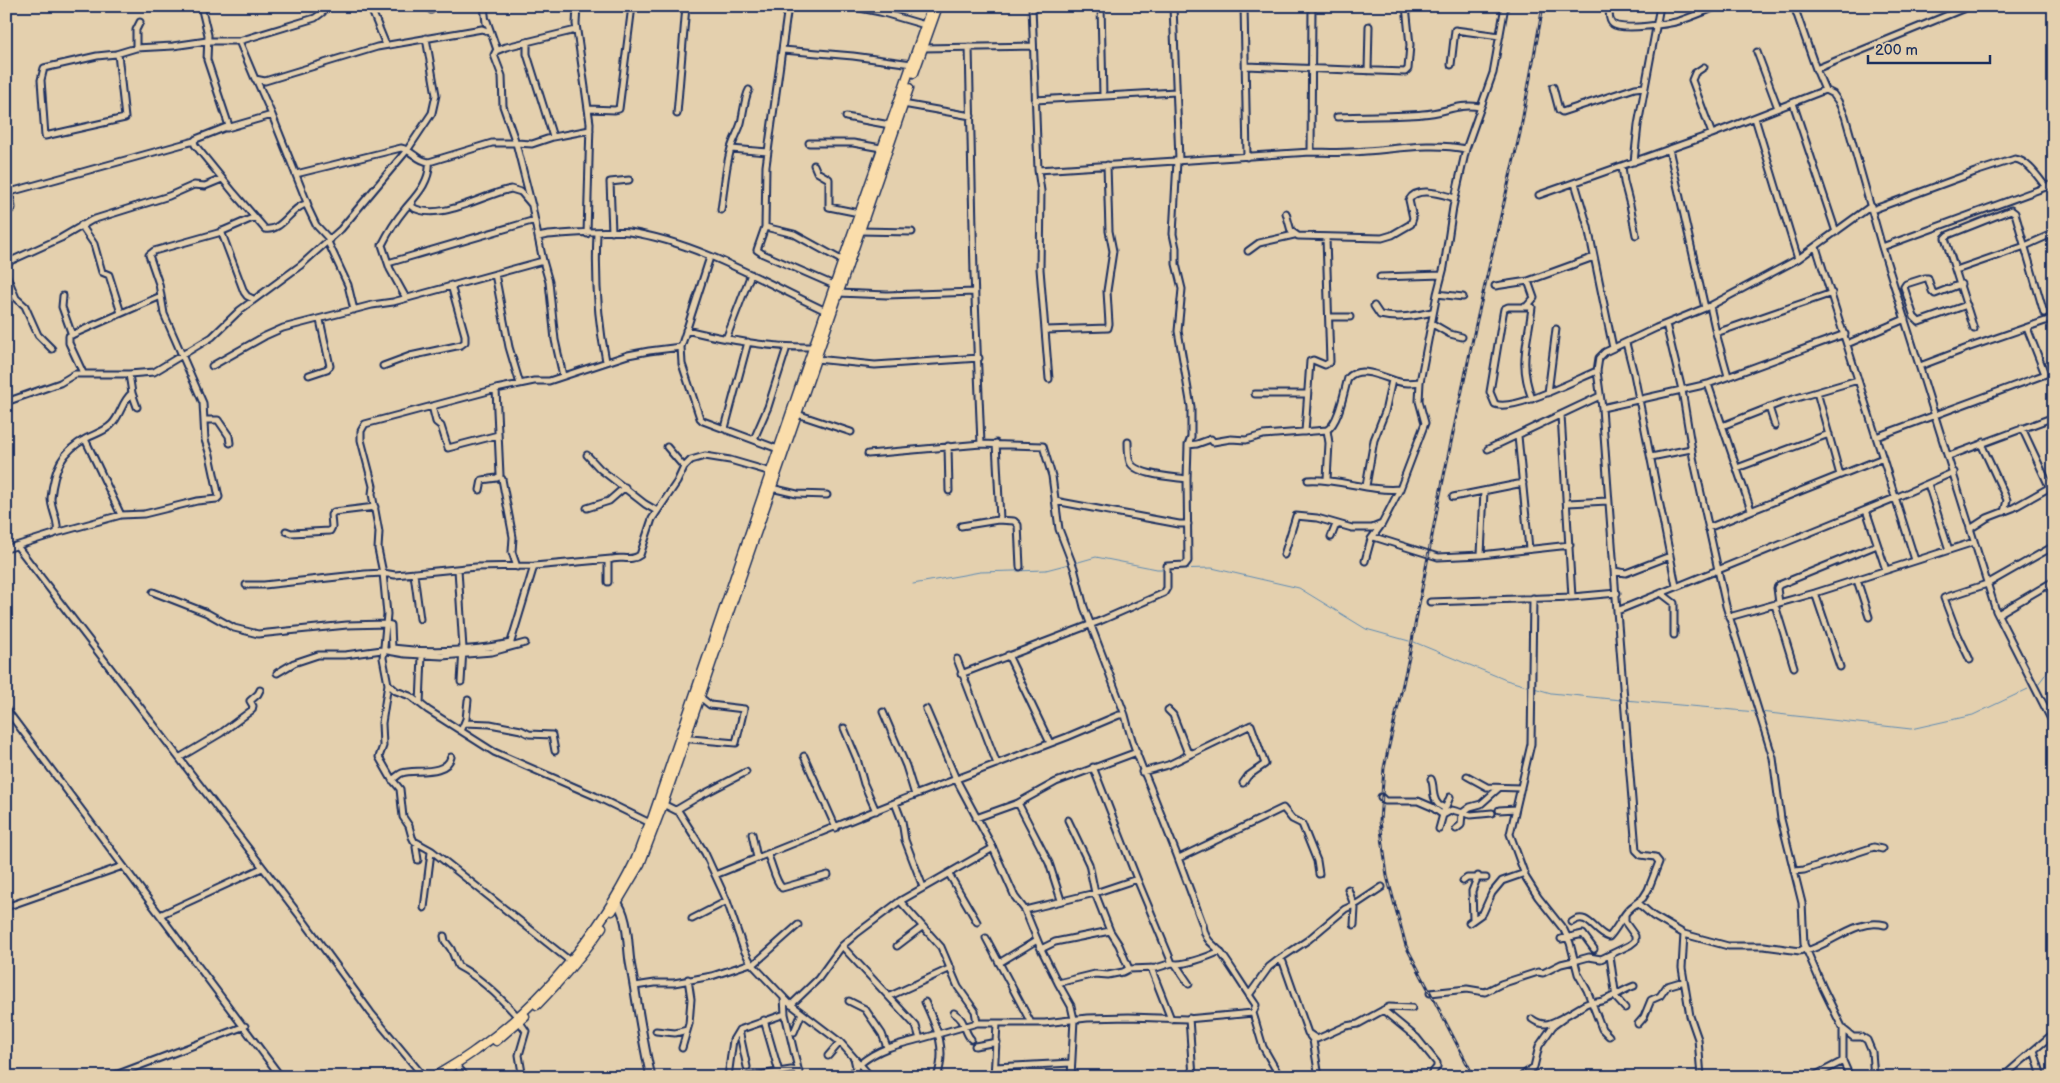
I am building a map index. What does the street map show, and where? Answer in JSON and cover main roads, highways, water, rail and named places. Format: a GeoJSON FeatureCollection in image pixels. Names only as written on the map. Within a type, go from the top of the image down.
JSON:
{"type":"FeatureCollection","features":[{"type":"Feature","properties":{"kind":"main road"},"geometry":{"type":"LineString","coordinates":[[434,1077],[477,1050],[518,1019],[583,946],[640,864],[663,804],[816,359],[843,261],[932,6]]}},
{"type":"Feature","properties":{"kind":"main road"},"geometry":{"type":"LineString","coordinates":[[836,289],[859,231],[938,6]]}},
{"type":"Feature","properties":{"kind":"main road"},"geometry":{"type":"LineString","coordinates":[[442,1077],[480,1054],[558,983],[582,955],[616,900],[650,823],[813,347],[829,312]]}},
{"type":"Feature","properties":{"kind":"waterway"},"geometry":{"type":"LineString","coordinates":[[1075,563],[1096,557],[1165,569]]}},
{"type":"Feature","properties":{"kind":"waterway"},"geometry":{"type":"LineString","coordinates":[[913,584],[980,572],[1046,570],[1069,564]]}},
{"type":"Feature","properties":{"kind":"waterway"},"geometry":{"type":"LineString","coordinates":[[1169,569],[1212,568],[1299,588],[1366,629],[1409,641]]}},
{"type":"Feature","properties":{"kind":"waterway"},"geometry":{"type":"LineString","coordinates":[[1414,642],[1506,680],[1530,687]]}},
{"type":"Feature","properties":{"kind":"waterway"},"geometry":{"type":"LineString","coordinates":[[2039,683],[2054,663]]}},
{"type":"Feature","properties":{"kind":"waterway"},"geometry":{"type":"LineString","coordinates":[[1534,688],[1551,693],[1621,700]]}},
{"type":"Feature","properties":{"kind":"waterway"},"geometry":{"type":"LineString","coordinates":[[1760,712],[1911,729],[1973,715],[2028,689]]}},
{"type":"Feature","properties":{"kind":"waterway"},"geometry":{"type":"LineString","coordinates":[[1625,700],[1756,712]]}},
{"type":"Feature","properties":{"kind":"railway"},"geometry":{"type":"LineString","coordinates":[[1474,1077],[1406,946],[1387,876],[1380,821],[1384,768],[1409,657],[1438,504],[1476,324],[1520,133],[1543,6]]}}]}
